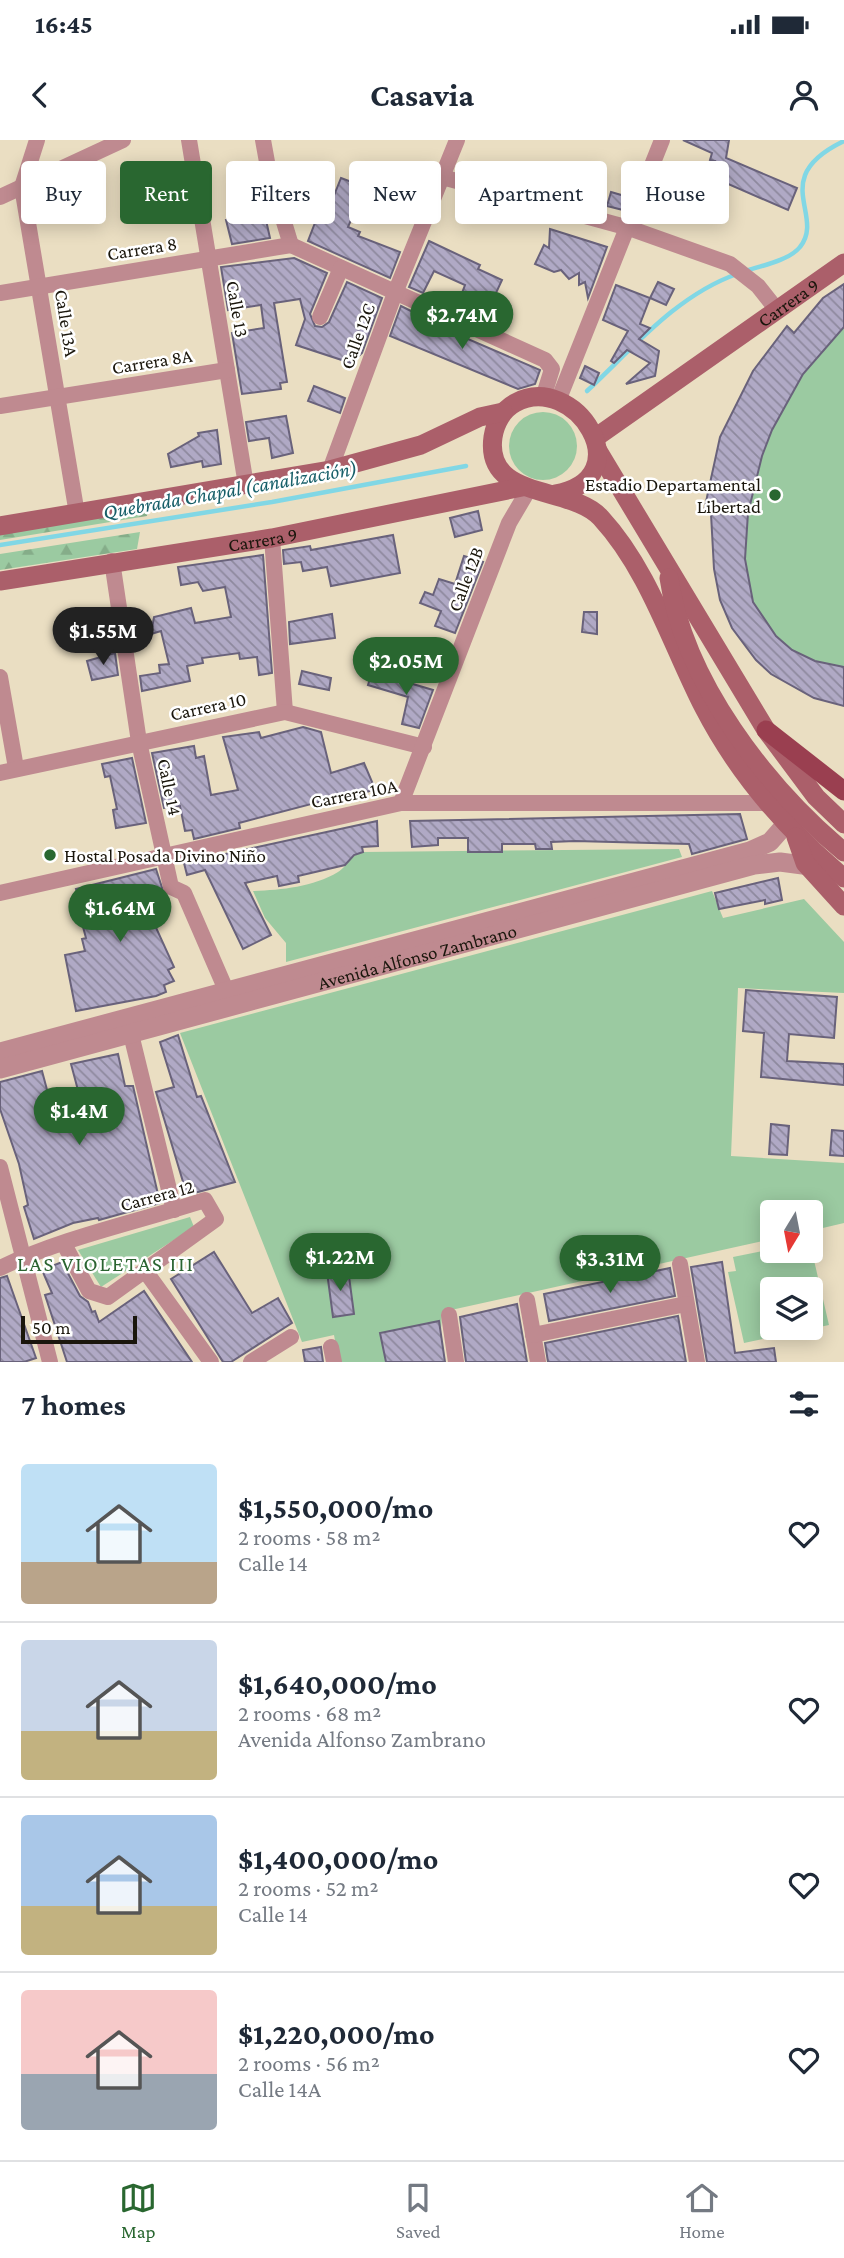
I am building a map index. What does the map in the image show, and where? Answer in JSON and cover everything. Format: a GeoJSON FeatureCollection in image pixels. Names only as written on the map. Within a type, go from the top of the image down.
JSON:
{"type":"FeatureCollection","features":[{"type":"Feature","properties":{"kind":"main road","name":"Carrera 9"},"geometry":{"type":"LineString","coordinates":[[597,444],[844,263]]}},
{"type":"Feature","properties":{"kind":"main road"},"geometry":{"type":"LineString","coordinates":[[0,526],[330,470],[421,445],[480,417],[503,412],[529,398],[551,400],[586,421],[668,570],[766,730],[816,797],[844,824]]}},
{"type":"Feature","properties":{"kind":"main road"},"geometry":{"type":"LineString","coordinates":[[503,412],[494,428],[492,445],[496,463],[508,477],[526,488],[555,494],[600,516],[637,570],[705,711],[766,803],[790,829],[841,875]]}},
{"type":"Feature","properties":{"kind":"main road"},"geometry":{"type":"LineString","coordinates":[[555,494],[584,484],[597,465],[597,444]]}},
{"type":"Feature","properties":{"kind":"main road","name":"Carrera 9"},"geometry":{"type":"LineString","coordinates":[[0,581],[113,561],[272,538],[526,488]]}},
{"type":"Feature","properties":{"kind":"main road"},"geometry":{"type":"LineString","coordinates":[[668,570],[674,613],[706,684],[757,763],[844,852]]}},
{"type":"Feature","properties":{"kind":"main road"},"geometry":{"type":"LineString","coordinates":[[766,730],[844,791]]}},
{"type":"Feature","properties":{"kind":"main road"},"geometry":{"type":"LineString","coordinates":[[790,829],[805,863],[844,906]]}},
{"type":"Feature","properties":{"kind":"street","name":"Calle 13A"},"geometry":{"type":"LineString","coordinates":[[30,161],[37,140]]}},
{"type":"Feature","properties":{"kind":"street"},"geometry":{"type":"LineString","coordinates":[[78,161],[123,140]]}},
{"type":"Feature","properties":{"kind":"street","name":"Calle 13"},"geometry":{"type":"LineString","coordinates":[[190,140],[246,485]]}},
{"type":"Feature","properties":{"kind":"street"},"geometry":{"type":"LineString","coordinates":[[263,140],[269,173],[291,245],[545,360],[552,369],[551,400]]}},
{"type":"Feature","properties":{"kind":"street","name":"Calle 12C"},"geometry":{"type":"LineString","coordinates":[[330,470],[395,293],[457,140]]}},
{"type":"Feature","properties":{"kind":"street"},"geometry":{"type":"LineString","coordinates":[[551,400],[629,228],[662,140]]}},
{"type":"Feature","properties":{"kind":"street"},"geometry":{"type":"LineString","coordinates":[[442,177],[629,228],[730,264],[758,286],[778,310]]}},
{"type":"Feature","properties":{"kind":"street"},"geometry":{"type":"LineString","coordinates":[[0,197],[21,187]]}},
{"type":"Feature","properties":{"kind":"street","name":"Calle 13A"},"geometry":{"type":"LineString","coordinates":[[28,224],[77,514]]}},
{"type":"Feature","properties":{"kind":"street","name":"Carrera 8"},"geometry":{"type":"LineString","coordinates":[[0,293],[291,245]]}},
{"type":"Feature","properties":{"kind":"street"},"geometry":{"type":"LineString","coordinates":[[320,317],[341,268]]}},
{"type":"Feature","properties":{"kind":"street","name":"Carrera 8A"},"geometry":{"type":"LineString","coordinates":[[0,406],[228,370]]}},
{"type":"Feature","properties":{"kind":"street","name":"Calle 12B"},"geometry":{"type":"LineString","coordinates":[[401,803],[509,523],[526,488]]}},
{"type":"Feature","properties":{"kind":"street"},"geometry":{"type":"LineString","coordinates":[[272,538],[285,712]]}},
{"type":"Feature","properties":{"kind":"street","name":"Calle 14"},"geometry":{"type":"LineString","coordinates":[[113,561],[139,742],[162,854],[171,887],[184,893],[226,990]]}},
{"type":"Feature","properties":{"kind":"street"},"geometry":{"type":"LineString","coordinates":[[0,677],[16,768]]}},
{"type":"Feature","properties":{"kind":"street","name":"Carrera 10"},"geometry":{"type":"LineString","coordinates":[[0,773],[285,712],[424,747]]}},
{"type":"Feature","properties":{"kind":"street","name":"Carrera 10A"},"geometry":{"type":"LineString","coordinates":[[0,893],[162,854],[401,803],[766,803]]}},
{"type":"Feature","properties":{"kind":"street","name":"Avenida Alfonso Zambrano"},"geometry":{"type":"LineString","coordinates":[[0,1069],[226,990],[750,851],[790,829]]}},
{"type":"Feature","properties":{"kind":"street","name":"Avenida Alfonso Zambrano"},"geometry":{"type":"LineString","coordinates":[[0,1052],[128,1025],[754,865],[805,863],[841,875]]}},
{"type":"Feature","properties":{"kind":"street"},"geometry":{"type":"LineString","coordinates":[[128,1025],[174,1210]]}},
{"type":"Feature","properties":{"kind":"street"},"geometry":{"type":"LineString","coordinates":[[0,1167],[49,1362]]}},
{"type":"Feature","properties":{"kind":"street","name":"Carrera 12"},"geometry":{"type":"LineString","coordinates":[[0,1268],[23,1257],[64,1244],[174,1210],[205,1200],[216,1219],[108,1297],[89,1291],[64,1244]]}},
{"type":"Feature","properties":{"kind":"street"},"geometry":{"type":"LineString","coordinates":[[680,1264],[697,1362]]}},
{"type":"Feature","properties":{"kind":"street"},"geometry":{"type":"LineString","coordinates":[[146,1272],[211,1362]]}},
{"type":"Feature","properties":{"kind":"street"},"geometry":{"type":"LineString","coordinates":[[527,1300],[538,1362]]}},
{"type":"Feature","properties":{"kind":"street"},"geometry":{"type":"LineString","coordinates":[[533,1335],[686,1304]]}},
{"type":"Feature","properties":{"kind":"street"},"geometry":{"type":"LineString","coordinates":[[449,1315],[456,1362]]}},
{"type":"Feature","properties":{"kind":"street"},"geometry":{"type":"LineString","coordinates":[[251,1362],[291,1337]]}},
{"type":"Feature","properties":{"kind":"green space","name":"Estadio Departamental Libertad"},"geometry":{"type":"Polygon","coordinates":[[[844,284],[844,705],[814,698],[771,674],[720,600],[714,569],[711,514],[704,511],[723,436],[732,412],[756,368],[787,326],[794,333],[823,298],[844,284]]]}},
{"type":"Feature","properties":{"kind":"green space"},"geometry":{"type":"Polygon","coordinates":[[[543,412],[556,415],[567,422],[574,433],[577,446],[574,459],[567,470],[556,477],[543,480],[530,477],[519,470],[512,459],[509,446],[512,433],[519,422],[530,415],[543,412]]]}},
{"type":"Feature","properties":{"kind":"green space"},"geometry":{"type":"Polygon","coordinates":[[[149,506],[147,516],[0,540],[0,530],[149,506]]]}},
{"type":"Feature","properties":{"kind":"green space"},"geometry":{"type":"Polygon","coordinates":[[[140,532],[137,549],[0,570],[0,554],[140,532]]]}},
{"type":"Feature","properties":{"kind":"green space"},"geometry":{"type":"Polygon","coordinates":[[[679,849],[682,857],[286,962],[286,943],[265,918],[253,891],[286,889],[318,881],[338,872],[355,855],[363,852],[679,849]]]}},
{"type":"Feature","properties":{"kind":"green space"},"geometry":{"type":"Polygon","coordinates":[[[712,891],[723,918],[804,899],[844,942],[844,993],[738,988],[731,1156],[844,1163],[844,1223],[823,1228],[823,1200],[760,1200],[760,1242],[442,1312],[441,1331],[392,1340],[396,1362],[339,1362],[334,1335],[302,1342],[180,1033],[712,891]]]}},
{"type":"Feature","properties":{"kind":"green space"},"geometry":{"type":"Polygon","coordinates":[[[190,1217],[194,1227],[101,1287],[78,1250],[190,1217]]]}},
{"type":"Feature","properties":{"kind":"green space"},"geometry":{"type":"Polygon","coordinates":[[[760,1251],[760,1264],[815,1264],[818,1277],[760,1277],[760,1340],[744,1343],[728,1272],[736,1271],[733,1257],[760,1251]]]}},
{"type":"Feature","properties":{"kind":"green space"},"geometry":{"type":"Polygon","coordinates":[[[823,1299],[829,1325],[823,1326],[823,1299]]]}},
{"type":"Feature","properties":{"kind":"building"},"geometry":{"type":"Polygon","coordinates":[[[683,140],[729,140],[726,158],[797,188],[788,210],[729,184],[729,161],[710,160],[712,153],[683,140]]]}},
{"type":"Feature","properties":{"kind":"building"},"geometry":{"type":"Polygon","coordinates":[[[341,178],[349,181],[348,227],[360,232],[358,236],[400,252],[390,278],[308,241],[315,224],[335,224],[335,193],[341,178]]]}},
{"type":"Feature","properties":{"kind":"building"},"geometry":{"type":"Polygon","coordinates":[[[611,192],[621,195],[621,210],[607,206],[611,192]]]}},
{"type":"Feature","properties":{"kind":"building"},"geometry":{"type":"Polygon","coordinates":[[[227,224],[267,224],[270,238],[232,244],[227,224]]]}},
{"type":"Feature","properties":{"kind":"building"},"geometry":{"type":"Polygon","coordinates":[[[550,229],[607,247],[588,298],[585,282],[579,285],[579,273],[569,279],[561,270],[554,272],[535,264],[544,245],[549,248],[550,229]]]}},
{"type":"Feature","properties":{"kind":"building"},"geometry":{"type":"Polygon","coordinates":[[[429,241],[480,265],[478,269],[502,280],[490,306],[462,293],[465,285],[434,271],[423,293],[409,287],[429,241]]]}},
{"type":"Feature","properties":{"kind":"building"},"geometry":{"type":"Polygon","coordinates":[[[294,258],[327,273],[310,314],[315,326],[322,327],[329,322],[347,282],[382,298],[362,353],[351,363],[296,345],[305,319],[300,299],[274,303],[287,382],[280,383],[281,389],[242,394],[232,333],[264,328],[261,305],[228,310],[221,267],[294,258]]]}},
{"type":"Feature","properties":{"kind":"building"},"geometry":{"type":"Polygon","coordinates":[[[658,282],[674,289],[666,305],[650,298],[658,282]]]}},
{"type":"Feature","properties":{"kind":"building"},"geometry":{"type":"Polygon","coordinates":[[[844,284],[844,327],[803,374],[772,430],[762,456],[748,513],[745,559],[753,602],[776,636],[792,650],[815,661],[844,667],[844,706],[814,698],[771,674],[756,660],[732,628],[720,600],[714,569],[711,514],[704,511],[720,437],[753,371],[787,326],[794,333],[823,298],[844,284]]]}},
{"type":"Feature","properties":{"kind":"building"},"geometry":{"type":"Polygon","coordinates":[[[616,285],[650,298],[640,324],[650,328],[639,339],[659,351],[655,376],[626,384],[650,363],[627,350],[614,363],[611,361],[628,331],[603,320],[616,285]]]}},
{"type":"Feature","properties":{"kind":"building"},"geometry":{"type":"Polygon","coordinates":[[[401,306],[413,312],[412,315],[540,370],[535,384],[518,389],[390,336],[401,306]]]}},
{"type":"Feature","properties":{"kind":"building"},"geometry":{"type":"Polygon","coordinates":[[[585,366],[599,373],[594,385],[580,378],[585,366]]]}},
{"type":"Feature","properties":{"kind":"building"},"geometry":{"type":"Polygon","coordinates":[[[314,386],[345,398],[340,413],[308,401],[314,386]]]}},
{"type":"Feature","properties":{"kind":"building"},"geometry":{"type":"Polygon","coordinates":[[[286,416],[293,453],[272,458],[269,438],[249,441],[246,422],[286,416]]]}},
{"type":"Feature","properties":{"kind":"building"},"geometry":{"type":"Polygon","coordinates":[[[217,430],[221,464],[203,467],[202,461],[171,467],[168,454],[199,436],[198,433],[217,430]]]}},
{"type":"Feature","properties":{"kind":"building"},"geometry":{"type":"Polygon","coordinates":[[[478,511],[482,530],[455,537],[450,518],[478,511]]]}},
{"type":"Feature","properties":{"kind":"building"},"geometry":{"type":"Polygon","coordinates":[[[393,535],[400,573],[331,586],[327,567],[303,571],[301,562],[284,564],[283,550],[310,546],[311,550],[393,535]]]}},
{"type":"Feature","properties":{"kind":"building"},"geometry":{"type":"Polygon","coordinates":[[[263,555],[272,673],[259,675],[257,657],[240,659],[239,653],[202,658],[203,663],[187,666],[190,681],[142,691],[140,676],[160,673],[159,665],[169,664],[161,631],[151,634],[154,617],[191,608],[195,623],[231,617],[225,587],[203,591],[198,582],[181,585],[178,567],[263,555]]]}},
{"type":"Feature","properties":{"kind":"building"},"geometry":{"type":"Polygon","coordinates":[[[464,556],[483,562],[455,633],[435,626],[441,611],[420,603],[425,592],[433,595],[439,579],[455,584],[464,556]]]}},
{"type":"Feature","properties":{"kind":"building"},"geometry":{"type":"Polygon","coordinates":[[[584,612],[597,612],[597,634],[582,632],[584,612]]]}},
{"type":"Feature","properties":{"kind":"building"},"geometry":{"type":"Polygon","coordinates":[[[332,614],[335,638],[290,644],[289,622],[332,614]]]}},
{"type":"Feature","properties":{"kind":"building"},"geometry":{"type":"Polygon","coordinates":[[[115,653],[118,675],[92,680],[87,661],[115,653]]]}},
{"type":"Feature","properties":{"kind":"building"},"geometry":{"type":"Polygon","coordinates":[[[302,671],[331,678],[329,690],[299,684],[302,671]]]}},
{"type":"Feature","properties":{"kind":"building"},"geometry":{"type":"Polygon","coordinates":[[[372,672],[433,690],[419,728],[402,724],[408,697],[368,685],[372,672]]]}},
{"type":"Feature","properties":{"kind":"building"},"geometry":{"type":"Polygon","coordinates":[[[303,727],[321,732],[331,773],[364,763],[375,789],[356,796],[353,793],[239,823],[240,828],[194,839],[192,830],[185,831],[180,806],[164,808],[152,753],[194,746],[196,758],[204,756],[211,795],[238,790],[223,737],[259,732],[261,738],[303,727]]]}},
{"type":"Feature","properties":{"kind":"building"},"geometry":{"type":"Polygon","coordinates":[[[132,758],[146,823],[116,828],[113,810],[117,809],[110,776],[105,777],[102,764],[132,758]]]}},
{"type":"Feature","properties":{"kind":"building"},"geometry":{"type":"Polygon","coordinates":[[[740,814],[747,839],[692,854],[689,844],[575,841],[551,842],[552,849],[536,849],[535,844],[502,844],[502,852],[468,852],[468,838],[438,838],[438,845],[412,847],[410,821],[740,814]]]}},
{"type":"Feature","properties":{"kind":"building"},"geometry":{"type":"Polygon","coordinates":[[[377,821],[378,846],[362,847],[363,852],[354,855],[345,865],[298,876],[299,882],[279,886],[277,876],[245,883],[271,935],[243,949],[205,870],[187,875],[184,863],[377,821]]]}},
{"type":"Feature","properties":{"kind":"building"},"geometry":{"type":"Polygon","coordinates":[[[156,869],[167,903],[147,908],[174,967],[168,970],[174,981],[164,985],[166,992],[156,996],[76,1011],[65,955],[85,951],[82,939],[86,938],[79,912],[83,911],[76,889],[156,869]]]}},
{"type":"Feature","properties":{"kind":"building"},"geometry":{"type":"Polygon","coordinates":[[[778,878],[782,900],[765,904],[765,900],[719,909],[715,893],[778,878]]]}},
{"type":"Feature","properties":{"kind":"building"},"geometry":{"type":"Polygon","coordinates":[[[746,990],[837,997],[834,1038],[789,1034],[787,1061],[844,1064],[844,1085],[761,1077],[764,1033],[743,1031],[746,990]]]}},
{"type":"Feature","properties":{"kind":"building"},"geometry":{"type":"Polygon","coordinates":[[[178,1035],[197,1097],[201,1096],[235,1182],[187,1195],[156,1092],[174,1087],[160,1042],[178,1035]]]}},
{"type":"Feature","properties":{"kind":"building"},"geometry":{"type":"Polygon","coordinates":[[[118,1054],[125,1086],[133,1086],[160,1203],[99,1220],[98,1218],[73,1223],[34,1239],[24,1207],[28,1205],[19,1164],[0,1109],[0,1082],[42,1071],[50,1101],[79,1094],[71,1064],[118,1054]]]}},
{"type":"Feature","properties":{"kind":"building"},"geometry":{"type":"Polygon","coordinates":[[[771,1124],[789,1126],[787,1155],[769,1154],[771,1124]]]}},
{"type":"Feature","properties":{"kind":"building"},"geometry":{"type":"Polygon","coordinates":[[[832,1130],[844,1131],[844,1156],[830,1155],[832,1130]]]}},
{"type":"Feature","properties":{"kind":"building"},"geometry":{"type":"Polygon","coordinates":[[[214,1252],[252,1313],[278,1298],[292,1323],[231,1362],[223,1362],[171,1279],[214,1252]]]}},
{"type":"Feature","properties":{"kind":"building"},"geometry":{"type":"Polygon","coordinates":[[[62,1262],[80,1296],[88,1302],[92,1312],[95,1311],[99,1322],[144,1291],[192,1362],[67,1362],[45,1295],[52,1293],[42,1270],[62,1262]]]}},
{"type":"Feature","properties":{"kind":"building"},"geometry":{"type":"Polygon","coordinates":[[[722,1262],[735,1353],[774,1348],[776,1362],[707,1362],[691,1267],[722,1262]]]}},
{"type":"Feature","properties":{"kind":"building"},"geometry":{"type":"Polygon","coordinates":[[[670,1268],[675,1296],[549,1321],[544,1294],[670,1268]]]}},
{"type":"Feature","properties":{"kind":"building"},"geometry":{"type":"Polygon","coordinates":[[[348,1269],[354,1314],[333,1317],[327,1272],[348,1269]]]}},
{"type":"Feature","properties":{"kind":"building"},"geometry":{"type":"Polygon","coordinates":[[[7,1276],[36,1358],[24,1362],[0,1362],[0,1278],[7,1276]]]}},
{"type":"Feature","properties":{"kind":"building"},"geometry":{"type":"Polygon","coordinates":[[[517,1304],[527,1362],[466,1362],[460,1317],[517,1304]]]}},
{"type":"Feature","properties":{"kind":"building"},"geometry":{"type":"Polygon","coordinates":[[[678,1316],[686,1362],[548,1362],[545,1343],[678,1316]]]}},
{"type":"Feature","properties":{"kind":"building"},"geometry":{"type":"Polygon","coordinates":[[[439,1321],[445,1362],[386,1362],[380,1333],[439,1321]]]}},
{"type":"Feature","properties":{"kind":"building"},"geometry":{"type":"Polygon","coordinates":[[[321,1347],[323,1362],[305,1362],[303,1350],[321,1347]]]}},
{"type":"Feature","properties":{"kind":"waterway"},"geometry":{"type":"LineString","coordinates":[[745,271],[782,259],[800,247],[806,235],[803,182],[808,169],[821,155],[844,141]]}},
{"type":"Feature","properties":{"kind":"waterway"},"geometry":{"type":"LineString","coordinates":[[587,391],[675,309],[715,283],[737,274]]}},
{"type":"Feature","properties":{"kind":"waterway","name":"Quebrada Chapal (canalización)"},"geometry":{"type":"LineString","coordinates":[[0,545],[272,502],[466,466]]}},
{"type":"Feature","properties":{"kind":"place","name":"Estadio Departamental Libertad"},"geometry":{"type":"Point","coordinates":[775,495]}},
{"type":"Feature","properties":{"kind":"place","name":"Hostal Posada Divino Niño"},"geometry":{"type":"Point","coordinates":[50,855]}},
{"type":"Feature","properties":{"kind":"district","name":"LAS VIOLETAS III"},"geometry":{"type":"Point","coordinates":[106,1264]}}]}
